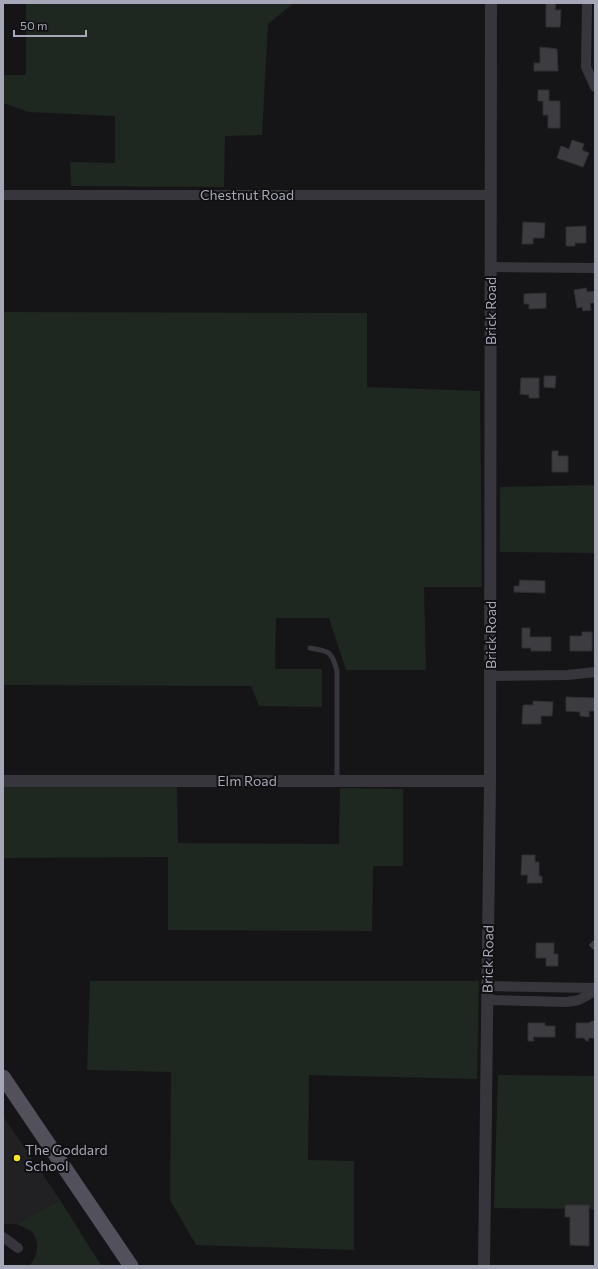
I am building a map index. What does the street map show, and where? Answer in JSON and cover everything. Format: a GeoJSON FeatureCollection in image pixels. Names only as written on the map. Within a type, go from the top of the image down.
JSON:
{"type":"FeatureCollection","features":[{"type":"Feature","properties":{"kind":"main road"},"geometry":{"type":"LineString","coordinates":[[3,1076],[131,1266]]}},
{"type":"Feature","properties":{"kind":"street","name":"Brick Road"},"geometry":{"type":"LineString","coordinates":[[484,1266],[491,676],[491,3]]}},
{"type":"Feature","properties":{"kind":"street"},"geometry":{"type":"LineString","coordinates":[[586,3],[586,68],[595,87]]}},
{"type":"Feature","properties":{"kind":"street","name":"Chestnut Road"},"geometry":{"type":"LineString","coordinates":[[3,195],[491,195]]}},
{"type":"Feature","properties":{"kind":"street"},"geometry":{"type":"LineString","coordinates":[[491,267],[595,268]]}},
{"type":"Feature","properties":{"kind":"street"},"geometry":{"type":"LineString","coordinates":[[491,676],[568,675],[595,672]]}},
{"type":"Feature","properties":{"kind":"street","name":"Elm Road"},"geometry":{"type":"LineString","coordinates":[[3,781],[490,780]]}},
{"type":"Feature","properties":{"kind":"street"},"geometry":{"type":"LineString","coordinates":[[488,986],[595,988]]}},
{"type":"Feature","properties":{"kind":"street"},"geometry":{"type":"LineString","coordinates":[[487,1000],[566,1002],[579,1000],[595,991]]}},
{"type":"Feature","properties":{"kind":"street"},"geometry":{"type":"LineString","coordinates":[[3,1237],[18,1248]]}},
{"type":"Feature","properties":{"kind":"lane"},"geometry":{"type":"LineString","coordinates":[[310,648],[328,652],[333,656],[337,672],[337,781]]}},
{"type":"Feature","properties":{"kind":"shaded area"},"geometry":{"type":"Polygon","coordinates":[[[26,3],[294,3],[268,24],[262,135],[225,136],[224,187],[71,186],[70,162],[115,163],[115,116],[29,112],[3,103],[3,75],[26,75],[26,3]]]}},
{"type":"Feature","properties":{"kind":"shaded area"},"geometry":{"type":"Polygon","coordinates":[[[3,312],[367,313],[367,387],[480,391],[482,587],[424,587],[426,670],[346,670],[329,618],[276,618],[275,669],[322,669],[322,707],[259,706],[251,686],[3,685],[3,312]]]}},
{"type":"Feature","properties":{"kind":"shaded area"},"geometry":{"type":"Polygon","coordinates":[[[595,485],[595,553],[500,552],[500,487],[595,485]]]}},
{"type":"Feature","properties":{"kind":"shaded area"},"geometry":{"type":"Polygon","coordinates":[[[3,787],[177,787],[178,843],[339,844],[340,788],[403,789],[403,866],[373,866],[372,931],[168,930],[168,857],[3,858],[3,787]]]}},
{"type":"Feature","properties":{"kind":"shaded area"},"geometry":{"type":"Polygon","coordinates":[[[90,981],[479,981],[477,1079],[309,1075],[308,1160],[354,1161],[354,1250],[196,1245],[170,1200],[171,1072],[87,1070],[90,981]]]}},
{"type":"Feature","properties":{"kind":"shaded area"},"geometry":{"type":"Polygon","coordinates":[[[498,1075],[595,1076],[595,1209],[494,1208],[498,1075]]]}},
{"type":"Feature","properties":{"kind":"shaded area","name":"The Goddard School"},"geometry":{"type":"Polygon","coordinates":[[[3,1116],[60,1200],[16,1224],[3,1224],[3,1116]]]}},
{"type":"Feature","properties":{"kind":"shaded area"},"geometry":{"type":"Polygon","coordinates":[[[60,1200],[102,1266],[29,1266],[35,1258],[37,1249],[36,1239],[31,1231],[16,1224],[60,1200]]]}},
{"type":"Feature","properties":{"kind":"building"},"geometry":{"type":"Polygon","coordinates":[[[546,3],[556,3],[555,10],[561,10],[560,27],[546,27],[546,3]]]}},
{"type":"Feature","properties":{"kind":"building"},"geometry":{"type":"Polygon","coordinates":[[[540,47],[557,49],[558,71],[534,71],[534,63],[540,63],[540,47]]]}},
{"type":"Feature","properties":{"kind":"building"},"geometry":{"type":"Polygon","coordinates":[[[538,90],[549,90],[549,101],[560,101],[560,128],[548,128],[548,115],[543,115],[543,101],[538,101],[538,90]]]}},
{"type":"Feature","properties":{"kind":"building"},"geometry":{"type":"Polygon","coordinates":[[[572,140],[584,144],[582,150],[589,153],[583,167],[557,158],[561,146],[569,149],[572,140]]]}},
{"type":"Feature","properties":{"kind":"building"},"geometry":{"type":"Polygon","coordinates":[[[523,222],[545,223],[544,238],[533,238],[533,244],[522,244],[523,222]]]}},
{"type":"Feature","properties":{"kind":"building"},"geometry":{"type":"Polygon","coordinates":[[[586,226],[586,243],[575,243],[575,246],[566,246],[566,227],[586,226]]]}},
{"type":"Feature","properties":{"kind":"building"},"geometry":{"type":"Polygon","coordinates":[[[586,288],[587,292],[595,291],[595,303],[590,303],[591,310],[583,311],[582,307],[577,308],[574,290],[586,288]]]}},
{"type":"Feature","properties":{"kind":"building"},"geometry":{"type":"Polygon","coordinates":[[[546,293],[546,308],[529,309],[529,304],[524,304],[524,294],[546,293]]]}},
{"type":"Feature","properties":{"kind":"building"},"geometry":{"type":"Polygon","coordinates":[[[544,376],[556,376],[555,388],[544,387],[544,376]]]}},
{"type":"Feature","properties":{"kind":"building"},"geometry":{"type":"Polygon","coordinates":[[[521,378],[539,378],[539,398],[529,398],[529,395],[520,394],[521,378]]]}},
{"type":"Feature","properties":{"kind":"building"},"geometry":{"type":"Polygon","coordinates":[[[552,451],[558,451],[558,456],[568,456],[568,472],[552,472],[552,451]]]}},
{"type":"Feature","properties":{"kind":"building"},"geometry":{"type":"Polygon","coordinates":[[[520,580],[545,581],[545,593],[514,592],[514,586],[519,586],[520,580]]]}},
{"type":"Feature","properties":{"kind":"building"},"geometry":{"type":"Polygon","coordinates":[[[522,628],[530,628],[530,637],[551,637],[551,651],[531,651],[531,648],[522,648],[522,628]]]}},
{"type":"Feature","properties":{"kind":"building"},"geometry":{"type":"Polygon","coordinates":[[[582,632],[592,632],[592,651],[570,651],[570,636],[582,636],[582,632]]]}},
{"type":"Feature","properties":{"kind":"building"},"geometry":{"type":"Polygon","coordinates":[[[566,697],[595,698],[595,711],[589,711],[589,717],[580,716],[580,712],[566,711],[566,697]]]}},
{"type":"Feature","properties":{"kind":"building"},"geometry":{"type":"Polygon","coordinates":[[[533,701],[553,702],[552,716],[541,716],[541,724],[522,724],[523,705],[533,705],[533,701]]]}},
{"type":"Feature","properties":{"kind":"building"},"geometry":{"type":"Polygon","coordinates":[[[522,855],[535,855],[535,862],[539,862],[539,876],[542,876],[542,883],[527,883],[528,875],[521,875],[522,855]]]}},
{"type":"Feature","properties":{"kind":"building"},"geometry":{"type":"Polygon","coordinates":[[[595,939],[595,951],[589,945],[595,939]]]}},
{"type":"Feature","properties":{"kind":"building"},"geometry":{"type":"Polygon","coordinates":[[[536,943],[554,943],[554,954],[558,954],[558,966],[546,966],[546,958],[536,958],[536,943]]]}},
{"type":"Feature","properties":{"kind":"building"},"geometry":{"type":"Polygon","coordinates":[[[595,1021],[595,1038],[589,1038],[588,1041],[586,1041],[584,1038],[576,1038],[576,1023],[589,1023],[595,1021]]]}},
{"type":"Feature","properties":{"kind":"building"},"geometry":{"type":"Polygon","coordinates":[[[528,1023],[545,1023],[545,1026],[555,1026],[555,1037],[533,1037],[534,1041],[528,1041],[528,1023]]]}},
{"type":"Feature","properties":{"kind":"building"},"geometry":{"type":"Polygon","coordinates":[[[565,1205],[589,1205],[589,1246],[570,1245],[570,1217],[565,1217],[565,1205]]]}},
{"type":"Feature","properties":{"kind":"place","name":"The Goddard School"},"geometry":{"type":"Point","coordinates":[17,1158]}}]}
